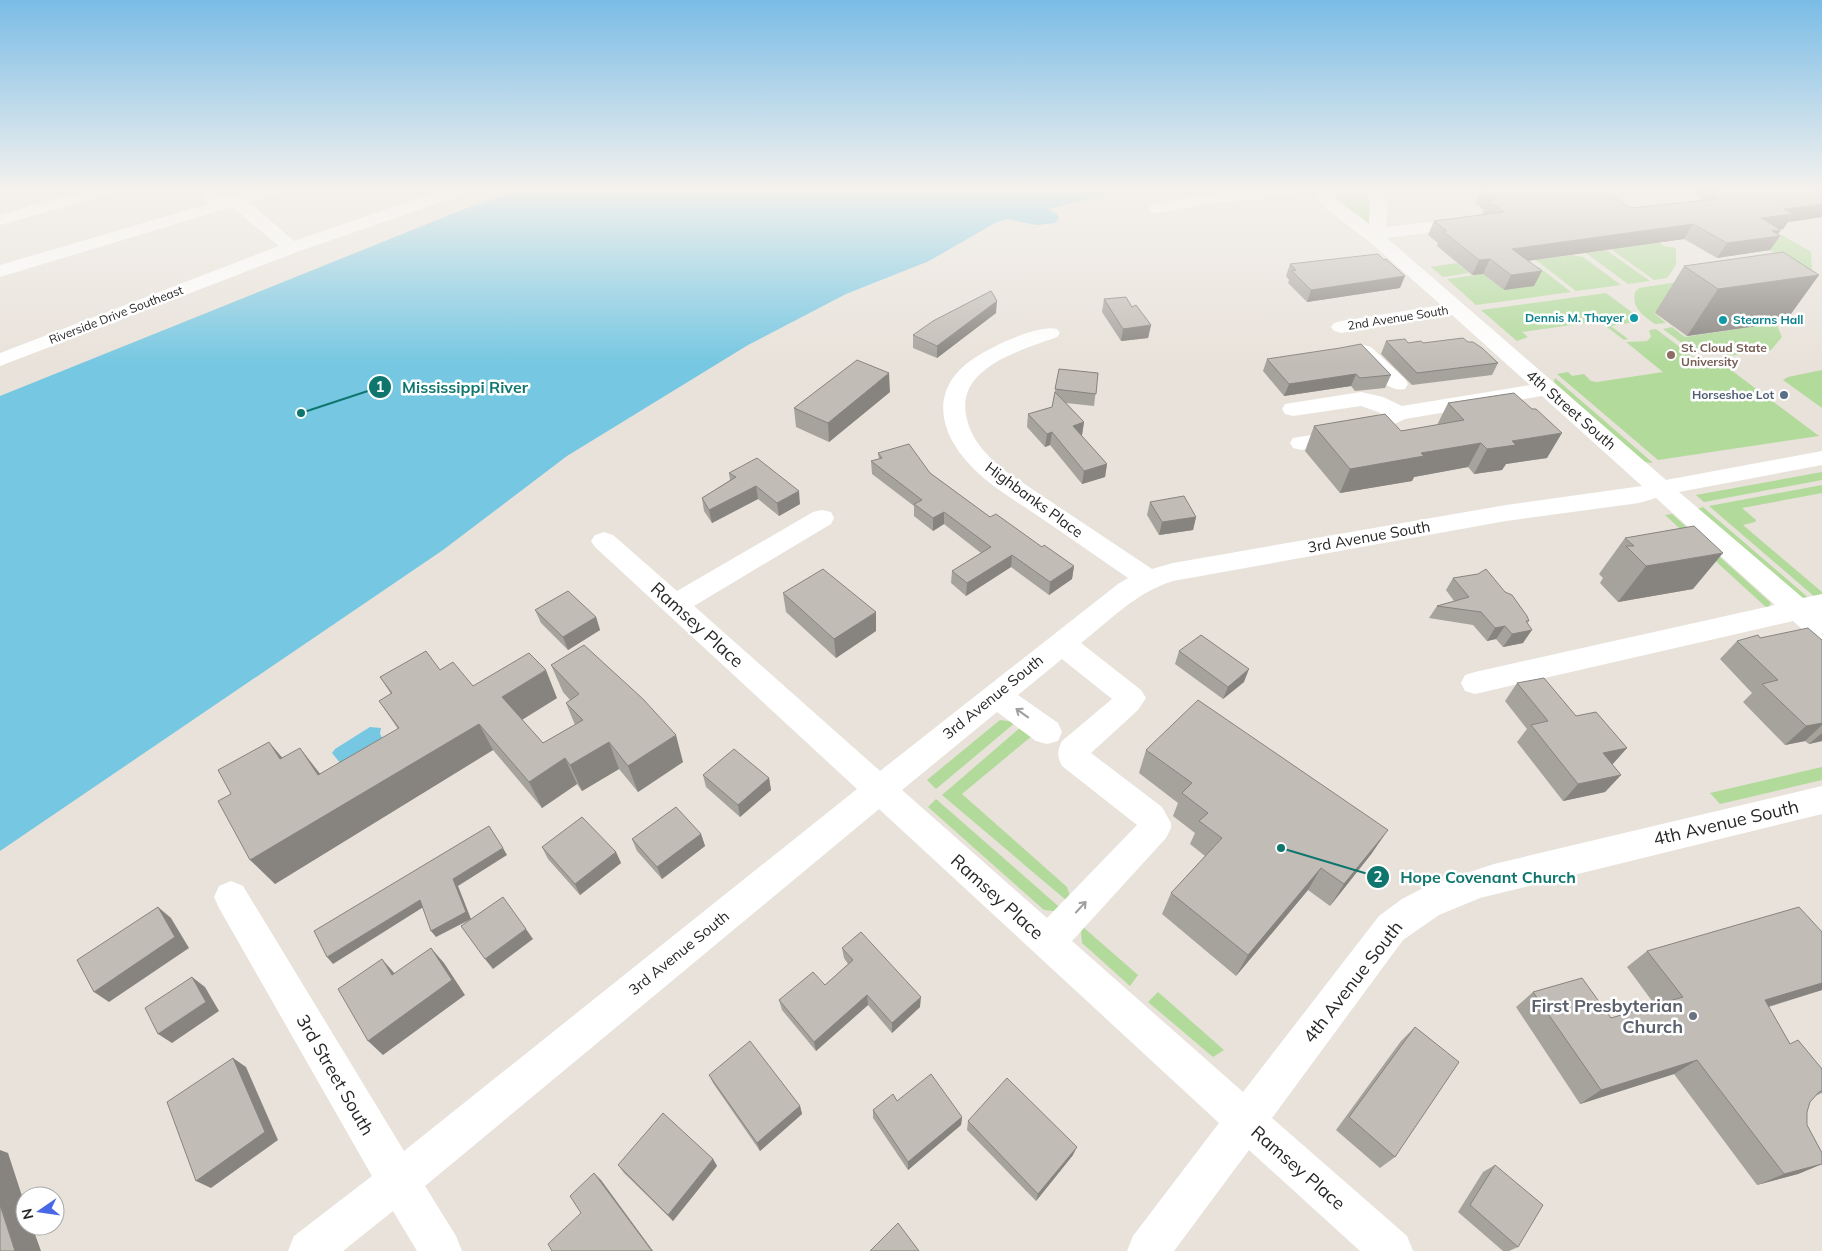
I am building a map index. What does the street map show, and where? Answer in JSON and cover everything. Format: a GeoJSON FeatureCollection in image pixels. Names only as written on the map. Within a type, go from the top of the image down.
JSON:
{"type":"FeatureCollection","features":[{"type":"Feature","properties":{"kind":"street"},"geometry":{"type":"LineString","coordinates":[[0,271],[77,248]]}},
{"type":"Feature","properties":{"kind":"street","name":"Riverside Drive Southeast"},"geometry":{"type":"LineString","coordinates":[[0,360],[290,248]]}},
{"type":"Feature","properties":{"kind":"street","name":"4th Street South"},"geometry":{"type":"LineString","coordinates":[[1390,248],[1661,489],[1810,606],[1822,631]]}},
{"type":"Feature","properties":{"kind":"street","name":"2nd Avenue South"},"geometry":{"type":"LineString","coordinates":[[1397,384],[1341,327],[1455,308]]}},
{"type":"Feature","properties":{"kind":"street","name":"Highbanks Place"},"geometry":{"type":"LineString","coordinates":[[1050,333],[1005,350],[989,358],[972,371],[956,388],[954,399],[957,426],[970,450],[1002,479],[1148,579]]}},
{"type":"Feature","properties":{"kind":"street"},"geometry":{"type":"LineString","coordinates":[[1301,443],[1376,430],[1378,424],[1399,413],[1548,390]]}},
{"type":"Feature","properties":{"kind":"street"},"geometry":{"type":"LineString","coordinates":[[1294,409],[1361,399],[1375,402],[1399,413]]}},
{"type":"Feature","properties":{"kind":"street","name":"3rd Avenue South"},"geometry":{"type":"LineString","coordinates":[[309,1251],[400,1180],[996,695],[1132,587],[1148,579],[1183,570],[1506,513],[1639,494],[1679,484],[1822,458]]}},
{"type":"Feature","properties":{"kind":"street"},"geometry":{"type":"LineString","coordinates":[[675,605],[822,518]]}},
{"type":"Feature","properties":{"kind":"street","name":"Ramsey Place"},"geometry":{"type":"LineString","coordinates":[[604,541],[1392,1251]]}},
{"type":"Feature","properties":{"kind":"street"},"geometry":{"type":"LineString","coordinates":[[1475,683],[1810,606]]}},
{"type":"Feature","properties":{"kind":"street"},"geometry":{"type":"LineString","coordinates":[[1048,942],[1153,831],[1155,823],[1072,755],[1072,750],[1080,742],[1131,698],[1062,643]]}},
{"type":"Feature","properties":{"kind":"street"},"geometry":{"type":"LineString","coordinates":[[996,695],[1047,732]]}},
{"type":"Feature","properties":{"kind":"street","name":"4th Avenue South"},"geometry":{"type":"LineString","coordinates":[[1148,1251],[1247,1122],[1391,928],[1414,910],[1445,895],[1494,878],[1822,800]]}},
{"type":"Feature","properties":{"kind":"street","name":"3rd Street South"},"geometry":{"type":"LineString","coordinates":[[231,897],[441,1251]]}},
{"type":"Feature","properties":{"kind":"green space"},"geometry":{"type":"Polygon","coordinates":[[[1521,248],[1528,248],[1543,259],[1572,255],[1583,257],[1621,285],[1576,291],[1521,248]]]}},
{"type":"Feature","properties":{"kind":"green space"},"geometry":{"type":"Polygon","coordinates":[[[1676,248],[1676,265],[1667,278],[1654,280],[1611,249],[1676,248]]]}},
{"type":"Feature","properties":{"kind":"green space"},"geometry":{"type":"Polygon","coordinates":[[[1766,248],[1805,248],[1811,252],[1812,270],[1790,262],[1766,248]]]}},
{"type":"Feature","properties":{"kind":"green space"},"geometry":{"type":"Polygon","coordinates":[[[1606,250],[1650,281],[1628,284],[1586,253],[1606,250]]]}},
{"type":"Feature","properties":{"kind":"green space"},"geometry":{"type":"Polygon","coordinates":[[[1457,263],[1469,273],[1443,277],[1431,267],[1457,263]]]}},
{"type":"Feature","properties":{"kind":"green space"},"geometry":{"type":"Polygon","coordinates":[[[1539,267],[1571,292],[1476,305],[1447,279],[1483,274],[1504,290],[1533,286],[1514,271],[1539,267]]]}},
{"type":"Feature","properties":{"kind":"green space"},"geometry":{"type":"Polygon","coordinates":[[[1710,277],[1743,300],[1654,313],[1666,323],[1655,324],[1639,311],[1635,303],[1635,292],[1639,288],[1710,277]]]}},
{"type":"Feature","properties":{"kind":"green space"},"geometry":{"type":"Polygon","coordinates":[[[1606,293],[1637,316],[1635,322],[1611,326],[1628,339],[1624,340],[1599,321],[1522,332],[1528,337],[1517,341],[1481,310],[1606,293]]]}},
{"type":"Feature","properties":{"kind":"green space"},"geometry":{"type":"Polygon","coordinates":[[[1776,323],[1782,337],[1771,350],[1727,356],[1700,348],[1691,350],[1663,329],[1672,327],[1685,337],[1776,323]]]}},
{"type":"Feature","properties":{"kind":"green space"},"geometry":{"type":"Polygon","coordinates":[[[1656,329],[1701,363],[1723,360],[1721,361],[1723,364],[1819,436],[1658,460],[1557,374],[1568,372],[1572,376],[1584,374],[1591,381],[1597,382],[1663,372],[1626,342],[1647,341],[1651,337],[1649,330],[1656,329]]]}},
{"type":"Feature","properties":{"kind":"green space"},"geometry":{"type":"Polygon","coordinates":[[[1822,370],[1822,408],[1783,380],[1788,377],[1822,370]]]}},
{"type":"Feature","properties":{"kind":"green space"},"geometry":{"type":"Polygon","coordinates":[[[1555,378],[1653,463],[1644,462],[1554,382],[1555,378]]]}},
{"type":"Feature","properties":{"kind":"green space"},"geometry":{"type":"Polygon","coordinates":[[[1822,472],[1822,480],[1704,502],[1696,495],[1822,472]]]}},
{"type":"Feature","properties":{"kind":"green space"},"geometry":{"type":"Polygon","coordinates":[[[1822,485],[1822,493],[1742,508],[1756,520],[1755,522],[1743,525],[1822,592],[1822,597],[1816,598],[1709,506],[1822,485]]]}},
{"type":"Feature","properties":{"kind":"green space"},"geometry":{"type":"Polygon","coordinates":[[[1703,507],[1811,600],[1798,597],[1697,509],[1703,507]]]}},
{"type":"Feature","properties":{"kind":"green space"},"geometry":{"type":"Polygon","coordinates":[[[1672,514],[1771,603],[1768,609],[1665,515],[1672,514]]]}},
{"type":"Feature","properties":{"kind":"green space"},"geometry":{"type":"Polygon","coordinates":[[[1000,720],[1016,722],[936,789],[927,780],[1000,720]]]}},
{"type":"Feature","properties":{"kind":"green space"},"geometry":{"type":"Polygon","coordinates":[[[1021,727],[1033,735],[962,794],[1067,887],[1070,896],[1066,900],[942,795],[1021,727]]]}},
{"type":"Feature","properties":{"kind":"green space"},"geometry":{"type":"Polygon","coordinates":[[[1822,767],[1822,780],[1720,804],[1710,793],[1822,767]]]}},
{"type":"Feature","properties":{"kind":"green space"},"geometry":{"type":"Polygon","coordinates":[[[936,799],[1060,907],[1054,911],[1044,910],[928,807],[936,799]]]}},
{"type":"Feature","properties":{"kind":"green space"},"geometry":{"type":"Polygon","coordinates":[[[1083,927],[1138,975],[1130,986],[1082,943],[1081,932],[1083,927]]]}},
{"type":"Feature","properties":{"kind":"green space"},"geometry":{"type":"Polygon","coordinates":[[[1158,992],[1224,1050],[1213,1057],[1148,1002],[1158,992]]]}},
{"type":"Feature","properties":{"kind":"water"},"geometry":{"type":"Polygon","coordinates":[[[367,248],[951,248],[929,261],[846,294],[748,345],[567,456],[443,550],[0,851],[0,396],[367,248]]]}},
{"type":"Feature","properties":{"kind":"water"},"geometry":{"type":"Polygon","coordinates":[[[370,727],[381,728],[380,734],[384,741],[341,764],[332,753],[335,749],[370,727]]]}},
{"type":"Feature","properties":{"kind":"building"},"geometry":{"type":"Polygon","coordinates":[[[1465,248],[1516,248],[1512,249],[1542,271],[1511,275],[1490,259],[1479,260],[1465,248]]]}},
{"type":"Feature","properties":{"kind":"building"},"geometry":{"type":"Polygon","coordinates":[[[1783,252],[1819,275],[1718,289],[1684,266],[1783,252]]]}},
{"type":"Feature","properties":{"kind":"building"},"geometry":{"type":"Polygon","coordinates":[[[1378,254],[1405,276],[1311,290],[1292,271],[1296,270],[1290,264],[1378,254]]]}},
{"type":"Feature","properties":{"kind":"building"},"geometry":{"type":"Polygon","coordinates":[[[991,291],[997,301],[937,346],[913,335],[933,321],[991,291]]]}},
{"type":"Feature","properties":{"kind":"building"},"geometry":{"type":"Polygon","coordinates":[[[1126,297],[1132,307],[1136,305],[1151,325],[1123,329],[1104,299],[1126,297]]]}},
{"type":"Feature","properties":{"kind":"building"},"geometry":{"type":"Polygon","coordinates":[[[1463,338],[1482,348],[1498,363],[1417,373],[1386,341],[1405,339],[1408,343],[1421,341],[1423,343],[1463,338]]]}},
{"type":"Feature","properties":{"kind":"building"},"geometry":{"type":"Polygon","coordinates":[[[1361,344],[1391,375],[1360,378],[1356,374],[1289,384],[1267,359],[1340,348],[1361,344]]]}},
{"type":"Feature","properties":{"kind":"building"},"geometry":{"type":"Polygon","coordinates":[[[857,360],[889,373],[828,423],[794,408],[857,360]]]}},
{"type":"Feature","properties":{"kind":"building"},"geometry":{"type":"Polygon","coordinates":[[[1059,369],[1098,373],[1096,394],[1055,389],[1059,369]]]}},
{"type":"Feature","properties":{"kind":"building"},"geometry":{"type":"Polygon","coordinates":[[[1055,392],[1084,422],[1073,426],[1107,464],[1084,471],[1052,432],[1047,434],[1028,414],[1052,407],[1055,392]]]}},
{"type":"Feature","properties":{"kind":"building"},"geometry":{"type":"Polygon","coordinates":[[[1514,393],[1532,409],[1536,409],[1562,433],[1512,441],[1516,445],[1487,449],[1481,443],[1421,453],[1424,456],[1350,469],[1314,426],[1385,414],[1401,431],[1464,420],[1448,403],[1514,393]]]}},
{"type":"Feature","properties":{"kind":"building"},"geometry":{"type":"Polygon","coordinates":[[[909,444],[930,473],[990,517],[996,514],[1042,547],[1044,545],[1074,566],[1050,582],[1012,555],[967,583],[952,571],[991,547],[944,512],[933,518],[914,504],[922,500],[871,461],[882,458],[878,453],[909,444]]]}},
{"type":"Feature","properties":{"kind":"building"},"geometry":{"type":"Polygon","coordinates":[[[757,458],[799,491],[777,503],[756,486],[709,510],[702,498],[736,477],[729,473],[757,458]]]}},
{"type":"Feature","properties":{"kind":"building"},"geometry":{"type":"Polygon","coordinates":[[[1184,496],[1196,517],[1162,522],[1150,502],[1184,496]]]}},
{"type":"Feature","properties":{"kind":"building"},"geometry":{"type":"Polygon","coordinates":[[[1694,526],[1723,553],[1646,566],[1626,546],[1634,546],[1625,538],[1694,526]]]}},
{"type":"Feature","properties":{"kind":"building"},"geometry":{"type":"Polygon","coordinates":[[[823,569],[876,612],[834,639],[783,593],[823,569]]]}},
{"type":"Feature","properties":{"kind":"building"},"geometry":{"type":"Polygon","coordinates":[[[1486,569],[1505,592],[1512,595],[1527,616],[1529,621],[1526,621],[1532,630],[1512,634],[1505,626],[1495,628],[1481,612],[1437,606],[1469,597],[1453,578],[1478,574],[1486,569]]]}},
{"type":"Feature","properties":{"kind":"building"},"geometry":{"type":"Polygon","coordinates":[[[568,591],[596,617],[563,637],[535,610],[568,591]]]}},
{"type":"Feature","properties":{"kind":"building"},"geometry":{"type":"Polygon","coordinates":[[[1808,628],[1822,640],[1822,723],[1806,726],[1762,684],[1778,680],[1737,641],[1758,635],[1760,638],[1808,628]]]}},
{"type":"Feature","properties":{"kind":"building"},"geometry":{"type":"Polygon","coordinates":[[[1201,635],[1249,669],[1228,687],[1179,651],[1201,635]]]}},
{"type":"Feature","properties":{"kind":"building"},"geometry":{"type":"Polygon","coordinates":[[[584,645],[643,699],[676,735],[628,766],[609,742],[570,765],[565,758],[529,782],[479,724],[250,860],[218,801],[231,794],[218,770],[269,742],[280,759],[300,748],[318,775],[399,728],[379,701],[392,693],[380,677],[426,651],[440,670],[453,662],[473,686],[529,653],[546,670],[502,697],[543,743],[583,720],[566,703],[579,694],[551,665],[584,645]]]}},
{"type":"Feature","properties":{"kind":"building"},"geometry":{"type":"Polygon","coordinates":[[[1544,678],[1576,716],[1596,712],[1627,748],[1603,753],[1621,775],[1578,784],[1531,725],[1548,721],[1517,683],[1544,678]]]}},
{"type":"Feature","properties":{"kind":"building"},"geometry":{"type":"Polygon","coordinates":[[[1198,700],[1388,830],[1344,884],[1321,868],[1248,955],[1171,893],[1222,838],[1199,821],[1208,813],[1182,793],[1192,783],[1146,750],[1198,700]]]}},
{"type":"Feature","properties":{"kind":"building"},"geometry":{"type":"Polygon","coordinates":[[[734,749],[769,778],[738,805],[703,775],[734,749]]]}},
{"type":"Feature","properties":{"kind":"building"},"geometry":{"type":"Polygon","coordinates":[[[676,807],[701,834],[657,867],[632,839],[676,807]]]}},
{"type":"Feature","properties":{"kind":"building"},"geometry":{"type":"Polygon","coordinates":[[[582,817],[616,852],[575,884],[542,847],[582,817]]]}},
{"type":"Feature","properties":{"kind":"building"},"geometry":{"type":"Polygon","coordinates":[[[489,826],[503,848],[453,879],[466,912],[431,931],[420,900],[327,957],[314,931],[489,826]]]}},
{"type":"Feature","properties":{"kind":"building"},"geometry":{"type":"Polygon","coordinates":[[[503,897],[526,929],[485,959],[461,926],[503,897]]]}},
{"type":"Feature","properties":{"kind":"building"},"geometry":{"type":"Polygon","coordinates":[[[158,907],[175,937],[94,992],[77,960],[158,907]]]}},
{"type":"Feature","properties":{"kind":"building"},"geometry":{"type":"Polygon","coordinates":[[[1799,907],[1822,932],[1822,983],[1765,1000],[1790,1044],[1798,1040],[1822,1069],[1822,1091],[1810,1102],[1807,1112],[1807,1125],[1822,1153],[1822,1164],[1784,1174],[1697,1060],[1601,1090],[1533,992],[1582,978],[1611,1018],[1683,997],[1647,951],[1799,907]]]}},
{"type":"Feature","properties":{"kind":"building"},"geometry":{"type":"Polygon","coordinates":[[[861,932],[921,997],[892,1023],[867,995],[814,1042],[779,1000],[813,972],[825,985],[853,960],[842,948],[861,932]]]}},
{"type":"Feature","properties":{"kind":"building"},"geometry":{"type":"Polygon","coordinates":[[[431,948],[452,980],[368,1041],[338,989],[382,959],[392,975],[431,948]]]}},
{"type":"Feature","properties":{"kind":"building"},"geometry":{"type":"Polygon","coordinates":[[[192,977],[206,1002],[158,1034],[145,1008],[192,977]]]}},
{"type":"Feature","properties":{"kind":"building"},"geometry":{"type":"Polygon","coordinates":[[[1415,1027],[1459,1062],[1395,1157],[1349,1117],[1415,1027]]]}},
{"type":"Feature","properties":{"kind":"building"},"geometry":{"type":"Polygon","coordinates":[[[750,1041],[800,1106],[757,1143],[709,1075],[750,1041]]]}},
{"type":"Feature","properties":{"kind":"building"},"geometry":{"type":"Polygon","coordinates":[[[233,1058],[265,1132],[196,1181],[167,1102],[233,1058]]]}},
{"type":"Feature","properties":{"kind":"building"},"geometry":{"type":"Polygon","coordinates":[[[931,1074],[962,1117],[908,1162],[873,1110],[893,1094],[897,1101],[931,1074]]]}},
{"type":"Feature","properties":{"kind":"building"},"geometry":{"type":"Polygon","coordinates":[[[1007,1078],[1077,1147],[1038,1194],[968,1121],[1007,1078]]]}},
{"type":"Feature","properties":{"kind":"building"},"geometry":{"type":"Polygon","coordinates":[[[663,1113],[713,1159],[668,1215],[618,1165],[663,1113]]]}},
{"type":"Feature","properties":{"kind":"building"},"geometry":{"type":"Polygon","coordinates":[[[1495,1165],[1543,1205],[1518,1247],[1470,1205],[1495,1165]]]}},
{"type":"Feature","properties":{"kind":"building"},"geometry":{"type":"Polygon","coordinates":[[[594,1173],[652,1251],[552,1251],[548,1244],[581,1213],[570,1196],[594,1173]]]}},
{"type":"Feature","properties":{"kind":"building"},"geometry":{"type":"Polygon","coordinates":[[[0,1205],[15,1251],[0,1251],[0,1205]]]}},
{"type":"Feature","properties":{"kind":"building"},"geometry":{"type":"Polygon","coordinates":[[[898,1223],[919,1251],[870,1251],[898,1223]]]}},
{"type":"Feature","properties":{"kind":"place","name":"Dennis M. Thayer"},"geometry":{"type":"Point","coordinates":[1634,318]}},
{"type":"Feature","properties":{"kind":"place","name":"Stearns Hall"},"geometry":{"type":"Point","coordinates":[1723,320]}},
{"type":"Feature","properties":{"kind":"place","name":"St. Cloud State University"},"geometry":{"type":"Point","coordinates":[1671,355]}},
{"type":"Feature","properties":{"kind":"place","name":"Horseshoe Lot"},"geometry":{"type":"Point","coordinates":[1784,395]}},
{"type":"Feature","properties":{"kind":"place","name":"Mississippi River"},"geometry":{"type":"Point","coordinates":[301,413]}},
{"type":"Feature","properties":{"kind":"place","name":"Hope Covenant Church"},"geometry":{"type":"Point","coordinates":[1281,848]}},
{"type":"Feature","properties":{"kind":"place","name":"First Presbyterian Church"},"geometry":{"type":"Point","coordinates":[1693,1016]}}]}
